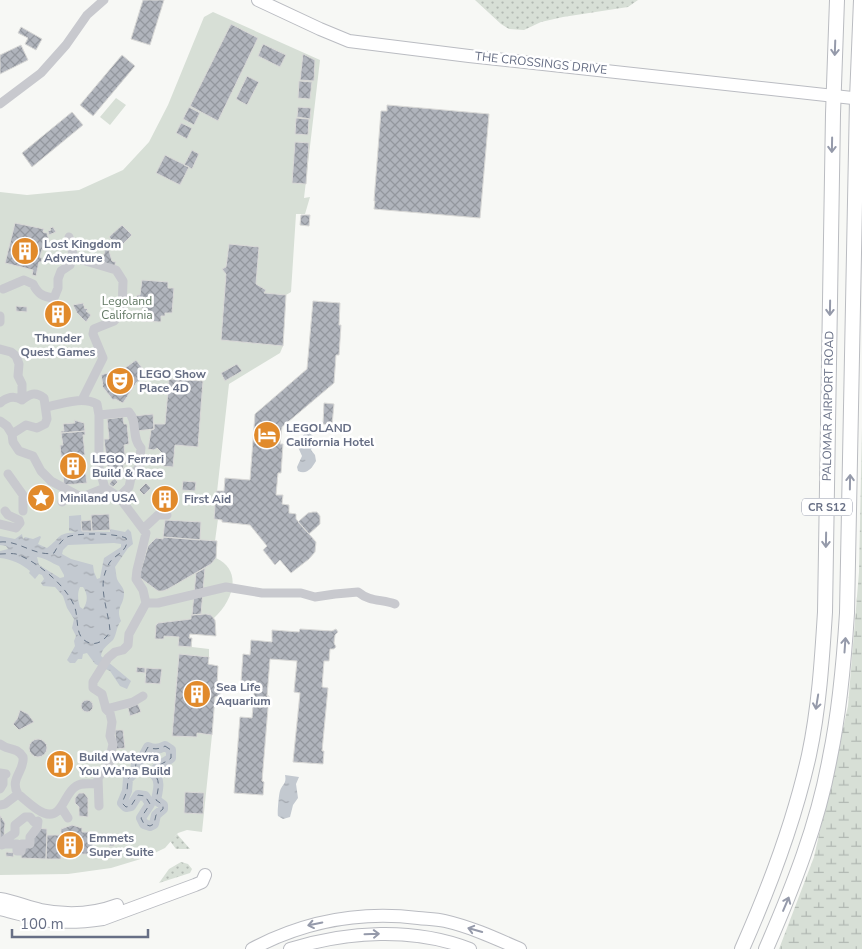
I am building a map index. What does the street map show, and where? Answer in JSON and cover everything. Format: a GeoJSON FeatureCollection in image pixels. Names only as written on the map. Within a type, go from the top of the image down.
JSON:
{"type":"FeatureCollection","features":[{"type":"Feature","properties":{"kind":"main road","name":"PALOMAR AIRPORT ROAD"},"geometry":{"type":"LineString","coordinates":[[742,949],[768,890],[791,823],[809,754],[820,684],[826,602],[833,96],[837,0]]}},
{"type":"Feature","properties":{"kind":"main road","name":"PALOMAR AIRPORT ROAD"},"geometry":{"type":"LineString","coordinates":[[766,949],[788,898],[812,830],[830,759],[842,686],[847,613],[861,0]]}},
{"type":"Feature","properties":{"kind":"street"},"geometry":{"type":"LineString","coordinates":[[0,104],[41,73],[66,45],[87,15],[93,0]]}},
{"type":"Feature","properties":{"kind":"street"},"geometry":{"type":"LineString","coordinates":[[87,15],[104,0]]}},
{"type":"Feature","properties":{"kind":"street","name":"THE CROSSINGS DRIVE"},"geometry":{"type":"LineString","coordinates":[[258,0],[320,30],[349,41],[860,99]]}},
{"type":"Feature","properties":{"kind":"street"},"geometry":{"type":"LineString","coordinates":[[1,289],[24,280],[33,284],[36,292],[44,297],[54,298],[61,271],[70,265],[72,257],[73,248],[69,237]]}},
{"type":"Feature","properties":{"kind":"street"},"geometry":{"type":"LineString","coordinates":[[72,257],[116,270],[123,281],[122,312],[114,321],[94,329],[93,334],[103,358],[82,400]]}},
{"type":"Feature","properties":{"kind":"street"},"geometry":{"type":"LineString","coordinates":[[0,316],[0,322]]}},
{"type":"Feature","properties":{"kind":"street"},"geometry":{"type":"LineString","coordinates":[[0,349],[12,352],[16,356],[19,364],[18,376],[22,384],[22,400]]}},
{"type":"Feature","properties":{"kind":"street"},"geometry":{"type":"LineString","coordinates":[[12,434],[26,425],[37,428],[43,426],[47,419],[44,398],[39,394],[31,394],[22,400]]}},
{"type":"Feature","properties":{"kind":"street"},"geometry":{"type":"LineString","coordinates":[[0,403],[7,398],[17,397],[22,400]]}},
{"type":"Feature","properties":{"kind":"street"},"geometry":{"type":"LineString","coordinates":[[46,407],[82,400],[97,404],[99,415],[99,468],[105,488],[119,497],[146,533],[136,579],[143,590],[146,603],[129,634],[128,645],[108,658],[94,682],[93,688],[102,694],[106,709],[110,713],[112,722],[110,736],[113,744],[110,764],[98,778],[99,806]]}},
{"type":"Feature","properties":{"kind":"street"},"geometry":{"type":"LineString","coordinates":[[99,415],[129,412],[133,417],[136,443],[141,448],[139,467],[131,478],[128,487],[119,497]]}},
{"type":"Feature","properties":{"kind":"street"},"geometry":{"type":"LineString","coordinates":[[0,421],[7,426],[12,434],[13,442],[20,451],[33,456],[41,472],[51,481],[79,496],[86,496],[105,488]]}},
{"type":"Feature","properties":{"kind":"street"},"geometry":{"type":"LineString","coordinates":[[8,474],[22,495],[24,511]]}},
{"type":"Feature","properties":{"kind":"street"},"geometry":{"type":"LineString","coordinates":[[62,502],[68,490]]}},
{"type":"Feature","properties":{"kind":"street"},"geometry":{"type":"LineString","coordinates":[[0,524],[16,528],[20,523],[19,520],[5,511]]}},
{"type":"Feature","properties":{"kind":"street"},"geometry":{"type":"LineString","coordinates":[[143,528],[158,516],[167,515]]}},
{"type":"Feature","properties":{"kind":"street"},"geometry":{"type":"LineString","coordinates":[[146,603],[158,604],[226,587],[262,593],[301,594],[315,597],[358,592],[372,600],[388,601],[395,604]]}},
{"type":"Feature","properties":{"kind":"street"},"geometry":{"type":"LineString","coordinates":[[106,709],[133,702],[143,696]]}},
{"type":"Feature","properties":{"kind":"street"},"geometry":{"type":"LineString","coordinates":[[0,744],[17,750],[23,757],[23,767],[17,776],[15,786],[18,794],[44,813],[51,814],[61,807],[69,792],[76,786],[98,784]]}},
{"type":"Feature","properties":{"kind":"street"},"geometry":{"type":"LineString","coordinates":[[0,769],[17,776]]}},
{"type":"Feature","properties":{"kind":"street"},"geometry":{"type":"LineString","coordinates":[[0,774],[6,774],[3,776],[3,784],[0,789]]}},
{"type":"Feature","properties":{"kind":"street"},"geometry":{"type":"LineString","coordinates":[[0,805],[5,804],[18,794]]}},
{"type":"Feature","properties":{"kind":"street"},"geometry":{"type":"LineString","coordinates":[[61,807],[68,818]]}},
{"type":"Feature","properties":{"kind":"street"},"geometry":{"type":"LineString","coordinates":[[43,826],[44,813]]}},
{"type":"Feature","properties":{"kind":"street"},"geometry":{"type":"LineString","coordinates":[[25,817],[30,817],[34,822],[38,821],[37,828],[30,837],[30,844],[22,844],[21,851],[16,851],[17,844],[2,845],[3,841],[15,833],[15,825],[25,817]]}},
{"type":"Feature","properties":{"kind":"street"},"geometry":{"type":"LineString","coordinates":[[0,899],[41,910],[69,913],[89,912],[114,906],[205,875],[202,882],[196,885],[102,918],[75,922],[44,920],[0,909]]}},
{"type":"Feature","properties":{"kind":"street"},"geometry":{"type":"LineString","coordinates":[[252,949],[273,938],[310,925],[351,918],[392,915],[443,920],[484,932],[520,949]]}},
{"type":"Feature","properties":{"kind":"street"},"geometry":{"type":"LineString","coordinates":[[290,949],[313,942],[351,935],[398,934],[454,943],[470,949]]}},
{"type":"Feature","properties":{"kind":"green space"},"geometry":{"type":"Polygon","coordinates":[[[475,0],[638,0],[628,7],[563,17],[541,22],[524,30],[509,29],[475,0]]]}},
{"type":"Feature","properties":{"kind":"green space","name":"Legoland California"},"geometry":{"type":"Polygon","coordinates":[[[213,12],[320,60],[304,198],[310,197],[305,214],[296,214],[291,292],[286,295],[283,346],[280,353],[229,384],[214,519],[218,519],[215,541],[217,541],[216,558],[225,564],[230,571],[232,587],[226,604],[214,618],[216,636],[190,634],[189,638],[192,638],[192,647],[209,649],[209,657],[179,654],[172,736],[197,737],[197,733],[212,735],[202,832],[187,830],[178,833],[165,848],[144,858],[111,868],[68,874],[0,875],[0,192],[27,195],[79,190],[123,170],[149,142],[168,105],[204,17],[213,12]]]}},
{"type":"Feature","properties":{"kind":"green space"},"geometry":{"type":"Polygon","coordinates":[[[116,98],[126,105],[110,125],[100,117],[116,98]]]}},
{"type":"Feature","properties":{"kind":"green space"},"geometry":{"type":"Polygon","coordinates":[[[862,427],[862,949],[779,949],[814,857],[848,706],[859,572],[862,427]]]}},
{"type":"Feature","properties":{"kind":"green space"},"geometry":{"type":"Polygon","coordinates":[[[177,834],[190,849],[176,849],[170,841],[177,834]]]}},
{"type":"Feature","properties":{"kind":"green space"},"geometry":{"type":"Polygon","coordinates":[[[181,862],[188,864],[192,869],[190,873],[159,883],[169,869],[181,862]]]}},
{"type":"Feature","properties":{"kind":"water"},"geometry":{"type":"Polygon","coordinates":[[[308,432],[315,439],[311,450],[315,455],[316,461],[309,470],[301,472],[298,471],[297,467],[302,456],[298,447],[302,436],[308,432]]]}},
{"type":"Feature","properties":{"kind":"water"},"geometry":{"type":"Polygon","coordinates":[[[81,515],[82,531],[110,532],[110,529],[125,532],[128,529],[131,532],[133,544],[115,567],[117,579],[124,591],[124,597],[119,609],[121,621],[113,640],[104,649],[101,656],[131,681],[127,689],[120,686],[110,671],[95,664],[87,653],[83,654],[82,659],[78,659],[75,663],[70,663],[67,660],[75,646],[76,636],[72,628],[74,619],[67,608],[63,596],[55,587],[43,586],[41,583],[44,579],[42,575],[39,574],[35,579],[29,573],[30,571],[23,566],[0,558],[0,551],[8,549],[6,546],[0,545],[0,536],[15,539],[22,534],[23,539],[25,537],[33,539],[40,536],[38,544],[47,548],[62,535],[76,532],[69,531],[69,516],[81,515]],[[121,544],[68,545],[62,554],[71,559],[93,565],[97,579],[100,578],[104,558],[121,547],[121,544]],[[37,557],[39,565],[60,578],[64,577],[59,566],[46,559],[37,557]],[[80,587],[78,594],[80,607],[83,609],[87,601],[87,595],[83,587],[80,587]]]}},
{"type":"Feature","properties":{"kind":"water"},"geometry":{"type":"Polygon","coordinates":[[[285,775],[299,777],[296,784],[298,798],[293,805],[290,817],[283,819],[278,816],[278,812],[280,793],[285,782],[285,775]]]}},
{"type":"Feature","properties":{"kind":"building"},"geometry":{"type":"Polygon","coordinates":[[[143,0],[164,0],[150,45],[131,39],[143,0]]]}},
{"type":"Feature","properties":{"kind":"building"},"geometry":{"type":"Polygon","coordinates":[[[231,24],[258,38],[218,121],[190,106],[231,24]]]}},
{"type":"Feature","properties":{"kind":"building"},"geometry":{"type":"Polygon","coordinates":[[[21,27],[42,39],[36,50],[25,44],[28,38],[18,33],[21,27]]]}},
{"type":"Feature","properties":{"kind":"building"},"geometry":{"type":"Polygon","coordinates":[[[263,44],[286,55],[280,67],[258,56],[263,44]]]}},
{"type":"Feature","properties":{"kind":"building"},"geometry":{"type":"Polygon","coordinates":[[[21,45],[28,60],[0,74],[0,55],[21,45]]]}},
{"type":"Feature","properties":{"kind":"building"},"geometry":{"type":"Polygon","coordinates":[[[303,54],[315,60],[314,81],[300,80],[303,54]]]}},
{"type":"Feature","properties":{"kind":"building"},"geometry":{"type":"Polygon","coordinates":[[[122,55],[135,66],[93,116],[80,105],[122,55]]]}},
{"type":"Feature","properties":{"kind":"building"},"geometry":{"type":"Polygon","coordinates":[[[247,76],[259,82],[247,105],[236,99],[247,76]]]}},
{"type":"Feature","properties":{"kind":"building"},"geometry":{"type":"Polygon","coordinates":[[[299,81],[312,82],[310,99],[298,98],[299,81]]]}},
{"type":"Feature","properties":{"kind":"building"},"geometry":{"type":"Polygon","coordinates":[[[387,105],[489,114],[480,218],[374,209],[381,111],[387,111],[387,105]]]}},
{"type":"Feature","properties":{"kind":"building"},"geometry":{"type":"Polygon","coordinates":[[[189,107],[200,113],[194,125],[183,119],[189,107]]]}},
{"type":"Feature","properties":{"kind":"building"},"geometry":{"type":"Polygon","coordinates":[[[298,107],[311,108],[310,119],[297,117],[298,107]]]}},
{"type":"Feature","properties":{"kind":"building"},"geometry":{"type":"Polygon","coordinates":[[[72,112],[83,125],[32,167],[22,153],[72,112]]]}},
{"type":"Feature","properties":{"kind":"building"},"geometry":{"type":"Polygon","coordinates":[[[296,118],[309,119],[308,135],[295,134],[296,118]]]}},
{"type":"Feature","properties":{"kind":"building"},"geometry":{"type":"Polygon","coordinates":[[[181,123],[192,128],[187,139],[176,133],[181,123]]]}},
{"type":"Feature","properties":{"kind":"building"},"geometry":{"type":"Polygon","coordinates":[[[295,142],[309,143],[306,184],[292,183],[295,142]]]}},
{"type":"Feature","properties":{"kind":"building"},"geometry":{"type":"Polygon","coordinates":[[[192,150],[199,154],[192,169],[184,165],[192,150]]]}},
{"type":"Feature","properties":{"kind":"building"},"geometry":{"type":"Polygon","coordinates":[[[165,155],[189,167],[180,185],[156,173],[165,155]]]}},
{"type":"Feature","properties":{"kind":"building"},"geometry":{"type":"Polygon","coordinates":[[[301,215],[310,215],[309,226],[300,225],[301,215]]]}},
{"type":"Feature","properties":{"kind":"building","name":"Lost Kingdom Adventure"},"geometry":{"type":"Polygon","coordinates":[[[15,223],[44,229],[43,232],[47,233],[50,244],[44,243],[40,257],[42,258],[41,262],[39,262],[36,276],[32,275],[33,270],[5,263],[15,223]]]}},
{"type":"Feature","properties":{"kind":"building"},"geometry":{"type":"Polygon","coordinates":[[[122,225],[132,235],[119,248],[109,237],[122,225]]]}},
{"type":"Feature","properties":{"kind":"building"},"geometry":{"type":"Polygon","coordinates":[[[53,227],[56,232],[49,235],[48,231],[53,227]]]}},
{"type":"Feature","properties":{"kind":"building"},"geometry":{"type":"Polygon","coordinates":[[[229,244],[259,247],[256,284],[266,290],[264,293],[286,295],[283,346],[221,340],[226,274],[222,269],[226,267],[229,244]]]}},
{"type":"Feature","properties":{"kind":"building"},"geometry":{"type":"Polygon","coordinates":[[[106,247],[108,247],[112,261],[116,262],[114,267],[104,264],[105,262],[102,261],[106,247]]]}},
{"type":"Feature","properties":{"kind":"building"},"geometry":{"type":"Polygon","coordinates":[[[142,280],[168,282],[168,288],[174,288],[172,313],[165,313],[165,316],[161,316],[161,322],[141,321],[142,301],[136,301],[137,295],[140,295],[142,280]]]}},
{"type":"Feature","properties":{"kind":"building","name":"LEGOLAND California Hotel"},"geometry":{"type":"Polygon","coordinates":[[[313,301],[340,303],[339,355],[336,355],[334,383],[282,427],[280,444],[283,444],[281,473],[278,473],[276,495],[283,495],[282,504],[289,505],[289,513],[296,514],[296,519],[316,542],[315,552],[291,573],[280,560],[275,565],[263,550],[267,546],[250,525],[222,522],[222,520],[214,519],[216,491],[224,491],[225,478],[250,480],[255,414],[307,369],[313,301]]]}},
{"type":"Feature","properties":{"kind":"building"},"geometry":{"type":"Polygon","coordinates":[[[83,303],[85,309],[88,310],[86,311],[91,315],[86,322],[77,313],[73,305],[83,303]]]}},
{"type":"Feature","properties":{"kind":"building"},"geometry":{"type":"Polygon","coordinates":[[[16,306],[27,307],[27,312],[16,311],[16,306]]]}},
{"type":"Feature","properties":{"kind":"building","name":"Thunder Quest Games"},"geometry":{"type":"Polygon","coordinates":[[[66,308],[67,318],[50,319],[49,309],[66,308]]]}},
{"type":"Feature","properties":{"kind":"building","name":"LEGO Show Place 4D"},"geometry":{"type":"Polygon","coordinates":[[[136,360],[147,374],[136,383],[123,403],[115,399],[113,400],[102,386],[101,375],[125,368],[136,360]]]}},
{"type":"Feature","properties":{"kind":"building"},"geometry":{"type":"Polygon","coordinates":[[[237,364],[242,371],[225,381],[221,373],[237,364]]]}},
{"type":"Feature","properties":{"kind":"building"},"geometry":{"type":"Polygon","coordinates":[[[169,379],[203,381],[198,447],[175,445],[173,467],[163,466],[166,457],[157,448],[154,450],[148,449],[151,430],[154,429],[154,424],[165,424],[169,379]]]}},
{"type":"Feature","properties":{"kind":"building"},"geometry":{"type":"Polygon","coordinates":[[[324,403],[334,404],[332,425],[323,424],[324,403]]]}},
{"type":"Feature","properties":{"kind":"building"},"geometry":{"type":"Polygon","coordinates":[[[153,414],[154,429],[136,431],[134,416],[153,414]]]}},
{"type":"Feature","properties":{"kind":"building"},"geometry":{"type":"Polygon","coordinates":[[[123,417],[124,424],[127,424],[129,444],[124,445],[126,464],[123,464],[124,471],[108,473],[104,439],[109,439],[107,419],[123,417]]]}},
{"type":"Feature","properties":{"kind":"building"},"geometry":{"type":"Polygon","coordinates":[[[74,420],[84,423],[85,431],[61,433],[61,431],[64,431],[63,424],[75,423],[74,420]]]}},
{"type":"Feature","properties":{"kind":"building","name":"LEGO Ferrari Build & Race"},"geometry":{"type":"Polygon","coordinates":[[[85,431],[85,435],[83,435],[85,455],[83,455],[87,483],[64,485],[60,445],[63,445],[61,433],[85,431]]]}},
{"type":"Feature","properties":{"kind":"building"},"geometry":{"type":"Polygon","coordinates":[[[114,478],[118,482],[113,487],[109,484],[114,478]]]}},
{"type":"Feature","properties":{"kind":"building"},"geometry":{"type":"Polygon","coordinates":[[[183,481],[196,482],[195,491],[182,490],[183,481]]]}},
{"type":"Feature","properties":{"kind":"building"},"geometry":{"type":"Polygon","coordinates":[[[146,483],[151,488],[144,495],[139,490],[146,483]]]}},
{"type":"Feature","properties":{"kind":"building","name":"First Aid"},"geometry":{"type":"Polygon","coordinates":[[[159,490],[173,492],[172,507],[158,506],[159,490]]]}},
{"type":"Feature","properties":{"kind":"building"},"geometry":{"type":"Polygon","coordinates":[[[317,512],[320,516],[320,524],[309,534],[298,522],[308,513],[317,512]]]}},
{"type":"Feature","properties":{"kind":"building"},"geometry":{"type":"Polygon","coordinates":[[[109,514],[110,530],[92,531],[91,515],[109,514]]]}},
{"type":"Feature","properties":{"kind":"building"},"geometry":{"type":"Polygon","coordinates":[[[91,520],[92,531],[82,531],[81,521],[91,520]]]}},
{"type":"Feature","properties":{"kind":"building"},"geometry":{"type":"Polygon","coordinates":[[[165,520],[201,522],[200,540],[163,537],[165,520]]]}},
{"type":"Feature","properties":{"kind":"building"},"geometry":{"type":"Polygon","coordinates":[[[163,537],[217,541],[216,558],[211,564],[168,589],[158,591],[139,577],[148,546],[156,538],[163,539],[163,537]]]}},
{"type":"Feature","properties":{"kind":"building"},"geometry":{"type":"Polygon","coordinates":[[[205,568],[201,614],[192,615],[196,573],[205,568]]]}},
{"type":"Feature","properties":{"kind":"building"},"geometry":{"type":"Polygon","coordinates":[[[191,615],[211,615],[215,620],[216,636],[190,634],[189,638],[192,638],[191,647],[178,646],[179,637],[164,636],[164,639],[155,639],[156,625],[158,623],[191,619],[191,615]]]}},
{"type":"Feature","properties":{"kind":"building"},"geometry":{"type":"Polygon","coordinates":[[[300,629],[332,631],[336,629],[338,632],[335,635],[334,643],[336,647],[330,649],[329,661],[324,661],[322,687],[328,688],[322,751],[324,751],[323,764],[293,762],[300,693],[294,692],[297,661],[270,659],[262,781],[264,782],[263,795],[234,793],[240,717],[252,718],[254,693],[247,692],[248,683],[241,682],[243,654],[250,655],[251,640],[272,642],[272,630],[299,632],[300,629]]]}},
{"type":"Feature","properties":{"kind":"building","name":"Sea Life Aquarium"},"geometry":{"type":"Polygon","coordinates":[[[179,654],[209,657],[208,664],[218,666],[217,686],[221,693],[215,697],[212,735],[197,733],[197,737],[172,736],[179,654]]]}},
{"type":"Feature","properties":{"kind":"building"},"geometry":{"type":"Polygon","coordinates":[[[137,667],[145,668],[145,673],[136,672],[137,667]]]}},
{"type":"Feature","properties":{"kind":"building"},"geometry":{"type":"Polygon","coordinates":[[[146,668],[162,669],[160,684],[145,683],[146,668]]]}},
{"type":"Feature","properties":{"kind":"building"},"geometry":{"type":"Polygon","coordinates":[[[87,700],[93,706],[87,712],[81,706],[87,700]]]}},
{"type":"Feature","properties":{"kind":"building"},"geometry":{"type":"Polygon","coordinates":[[[138,704],[141,712],[130,716],[128,708],[138,704]]]}},
{"type":"Feature","properties":{"kind":"building"},"geometry":{"type":"Polygon","coordinates":[[[20,710],[28,714],[34,722],[19,730],[13,724],[20,710]]]}},
{"type":"Feature","properties":{"kind":"building"},"geometry":{"type":"Polygon","coordinates":[[[115,730],[123,730],[125,748],[116,749],[115,730]]]}},
{"type":"Feature","properties":{"kind":"building"},"geometry":{"type":"Polygon","coordinates":[[[34,739],[42,739],[47,744],[45,755],[34,757],[29,752],[29,744],[34,739]]]}},
{"type":"Feature","properties":{"kind":"building","name":"Build Watevra You Wa'na Build"},"geometry":{"type":"Polygon","coordinates":[[[54,752],[73,763],[66,776],[47,764],[54,752]]]}},
{"type":"Feature","properties":{"kind":"building"},"geometry":{"type":"Polygon","coordinates":[[[55,770],[58,773],[55,776],[52,773],[55,770]]]}},
{"type":"Feature","properties":{"kind":"building"},"geometry":{"type":"Polygon","coordinates":[[[185,792],[204,793],[203,814],[184,813],[185,792]]]}},
{"type":"Feature","properties":{"kind":"building"},"geometry":{"type":"Polygon","coordinates":[[[79,793],[84,793],[88,798],[88,817],[79,816],[79,807],[75,803],[75,798],[79,793]]]}},
{"type":"Feature","properties":{"kind":"building"},"geometry":{"type":"Polygon","coordinates":[[[0,815],[5,823],[4,836],[0,839],[0,815]]]}},
{"type":"Feature","properties":{"kind":"building","name":"Emmets Super Suite"},"geometry":{"type":"Polygon","coordinates":[[[72,825],[82,828],[82,832],[93,832],[93,854],[61,854],[61,859],[46,859],[47,835],[61,835],[61,829],[72,825]]]}},
{"type":"Feature","properties":{"kind":"building"},"geometry":{"type":"Polygon","coordinates":[[[37,828],[47,829],[46,859],[21,858],[22,844],[37,828]]]}},
{"type":"Feature","properties":{"kind":"building"},"geometry":{"type":"Polygon","coordinates":[[[110,839],[114,839],[114,846],[109,846],[110,839]]]}},
{"type":"Feature","properties":{"kind":"building"},"geometry":{"type":"Polygon","coordinates":[[[6,852],[14,853],[13,857],[6,856],[6,852]]]}},
{"type":"Feature","properties":{"kind":"waterway"},"geometry":{"type":"LineString","coordinates":[[165,746],[171,750],[171,758],[158,766],[154,774],[158,783],[156,800],[163,805],[163,809],[156,815],[154,824],[150,826],[144,824],[141,818],[150,804],[145,796],[138,795],[131,806],[126,807],[122,803],[127,791],[128,779],[135,772],[136,763],[141,760],[148,747],[157,749],[165,746]]}},
{"type":"Feature","properties":{"kind":"ferry route"},"geometry":{"type":"LineString","coordinates":[[0,542],[14,543],[47,554],[54,553],[62,540],[70,536],[98,534],[126,538],[126,546],[110,562],[103,580],[110,631],[108,635],[98,643],[94,644],[86,641],[80,635],[75,608],[59,584],[33,562],[24,557],[16,554],[0,554]]}},
{"type":"Feature","properties":{"kind":"ferry route"},"geometry":{"type":"LineString","coordinates":[[165,746],[171,750],[171,758],[158,766],[154,774],[158,783],[156,800],[163,805],[163,809],[156,815],[154,824],[150,826],[144,824],[141,818],[150,804],[145,796],[138,795],[131,806],[126,807],[122,803],[127,791],[128,779],[135,772],[136,763],[141,760],[148,747],[157,749],[165,746]]}},
{"type":"Feature","properties":{"kind":"place","name":"Lost Kingdom Adventure"},"geometry":{"type":"Point","coordinates":[25,251]}},
{"type":"Feature","properties":{"kind":"place","name":"Thunder Quest Games"},"geometry":{"type":"Point","coordinates":[58,314]}},
{"type":"Feature","properties":{"kind":"place","name":"LEGO Show Place 4D"},"geometry":{"type":"Point","coordinates":[120,381]}},
{"type":"Feature","properties":{"kind":"place","name":"LEGOLAND California Hotel"},"geometry":{"type":"Point","coordinates":[267,435]}},
{"type":"Feature","properties":{"kind":"place","name":"LEGO Ferrari Build & Race"},"geometry":{"type":"Point","coordinates":[73,466]}},
{"type":"Feature","properties":{"kind":"place","name":"Miniland USA"},"geometry":{"type":"Point","coordinates":[41,498]}},
{"type":"Feature","properties":{"kind":"place","name":"First Aid"},"geometry":{"type":"Point","coordinates":[165,499]}},
{"type":"Feature","properties":{"kind":"place","name":"Sea Life Aquarium"},"geometry":{"type":"Point","coordinates":[197,694]}},
{"type":"Feature","properties":{"kind":"place","name":"Build Watevra You Wa'na Build"},"geometry":{"type":"Point","coordinates":[60,764]}},
{"type":"Feature","properties":{"kind":"place","name":"Emmets Super Suite"},"geometry":{"type":"Point","coordinates":[70,845]}}]}
